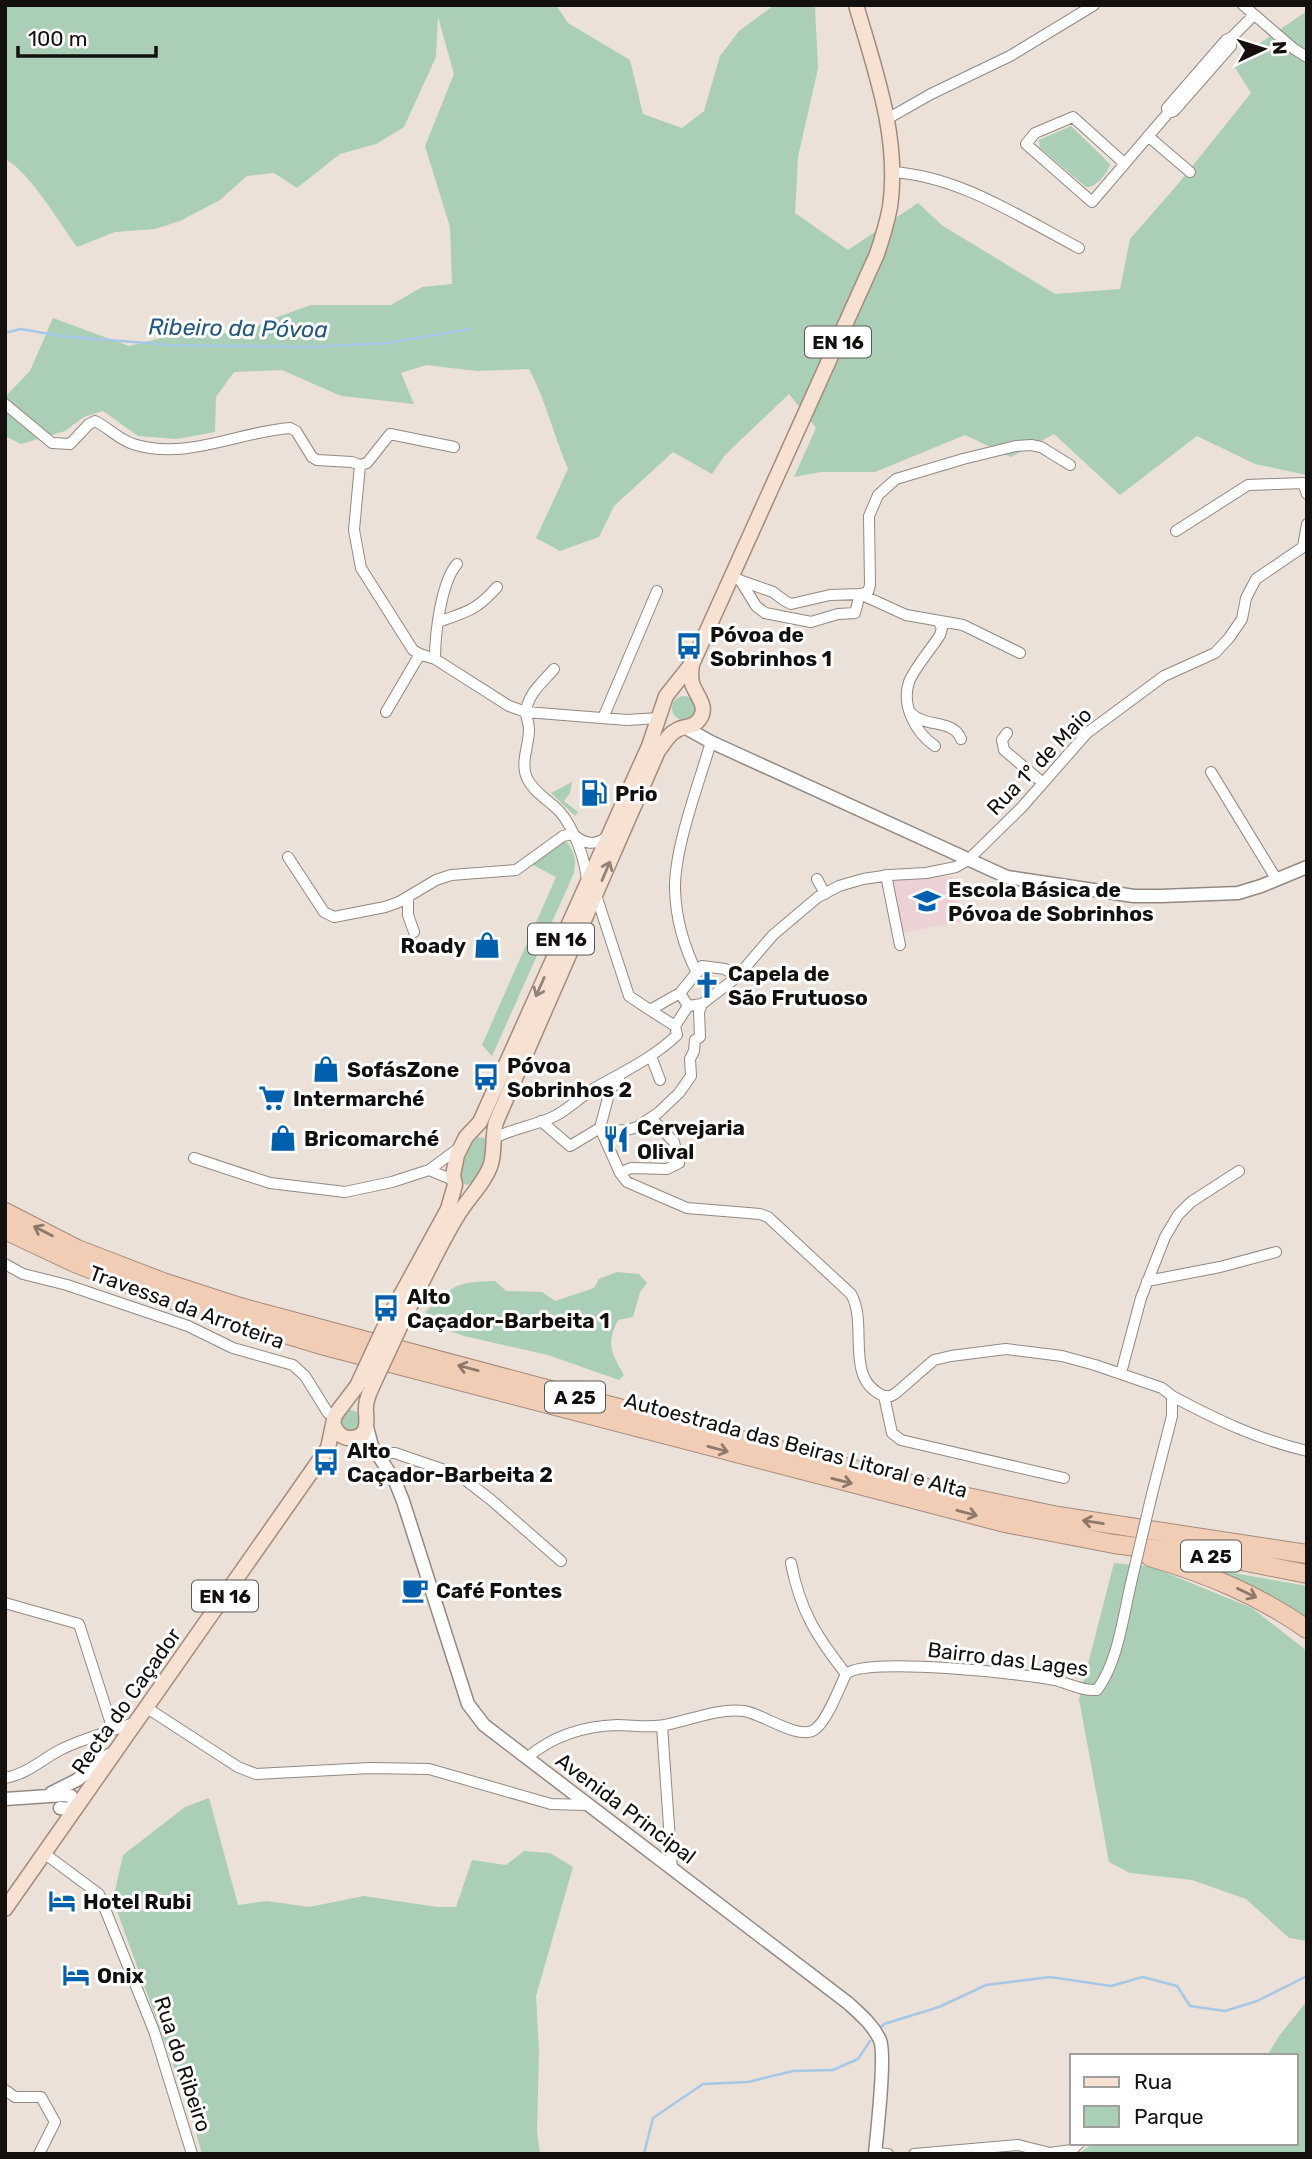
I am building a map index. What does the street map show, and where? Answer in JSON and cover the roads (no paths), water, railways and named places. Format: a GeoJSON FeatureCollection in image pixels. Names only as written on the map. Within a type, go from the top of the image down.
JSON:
{"type":"FeatureCollection","features":[{"type":"Feature","properties":{"kind":"highway","name":"Autoestrada das Beiras Litoral e Alta"},"geometry":{"type":"LineString","coordinates":[[5,1212],[77,1249],[163,1283],[252,1310],[582,1399],[947,1493],[1058,1516],[1307,1554]]}},
{"type":"Feature","properties":{"kind":"highway","name":"Autoestrada das Beiras Litoral e Alta"},"geometry":{"type":"LineString","coordinates":[[5,1230],[75,1263],[159,1296],[321,1345],[1005,1523],[1114,1544],[1237,1560],[1307,1574]]}},
{"type":"Feature","properties":{"kind":"highway"},"geometry":{"type":"LineString","coordinates":[[1114,1544],[1228,1584],[1276,1608],[1307,1629]]}},
{"type":"Feature","properties":{"kind":"main road","name":"EN 16"},"geometry":{"type":"LineString","coordinates":[[328,1448],[337,1416],[364,1388],[444,1216],[454,1182],[457,1155],[466,1137],[480,1122],[649,746],[666,696],[693,662],[736,579],[877,254],[890,207],[891,142],[856,5]]}},
{"type":"Feature","properties":{"kind":"main road"},"geometry":{"type":"LineString","coordinates":[[693,662],[691,678],[702,704],[700,730],[711,742]]}},
{"type":"Feature","properties":{"kind":"main road"},"geometry":{"type":"LineString","coordinates":[[671,691],[684,688],[696,692]]}},
{"type":"Feature","properties":{"kind":"main road"},"geometry":{"type":"LineString","coordinates":[[661,713],[668,721],[960,861],[1007,877],[1134,895],[1161,896],[1238,893],[1307,867]]}},
{"type":"Feature","properties":{"kind":"main road","name":"EN 16"},"geometry":{"type":"LineString","coordinates":[[397,1317],[490,1166],[496,1122],[658,751],[670,734],[692,726],[701,716]]}},
{"type":"Feature","properties":{"kind":"main road"},"geometry":{"type":"LineString","coordinates":[[474,1130],[484,1130],[493,1138]]}},
{"type":"Feature","properties":{"kind":"main road"},"geometry":{"type":"LineString","coordinates":[[454,1182],[463,1191],[473,1191]]}},
{"type":"Feature","properties":{"kind":"main road","name":"EN 16"},"geometry":{"type":"LineString","coordinates":[[328,1448],[348,1438],[360,1436],[366,1420],[364,1388]]}},
{"type":"Feature","properties":{"kind":"main road"},"geometry":{"type":"LineString","coordinates":[[348,1438],[337,1431],[337,1416],[347,1405],[358,1406],[366,1420]]}},
{"type":"Feature","properties":{"kind":"main road","name":"Avenida Principal"},"geometry":{"type":"LineString","coordinates":[[366,1420],[369,1439],[395,1481],[403,1501],[468,1704],[484,1725],[848,2003],[866,2020],[881,2042],[875,2153]]}},
{"type":"Feature","properties":{"kind":"main road","name":"Avenida Principal"},"geometry":{"type":"LineString","coordinates":[[348,1438],[365,1444],[378,1456]]}},
{"type":"Feature","properties":{"kind":"main road","name":"Recta do Caçador"},"geometry":{"type":"LineString","coordinates":[[5,1909],[328,1448]]}},
{"type":"Feature","properties":{"kind":"main road"},"geometry":{"type":"LineString","coordinates":[[47,1796],[82,1777],[122,1744]]}},
{"type":"Feature","properties":{"kind":"main road"},"geometry":{"type":"LineString","coordinates":[[5,1799],[60,1794],[71,1796],[77,1808],[60,1808]]}},
{"type":"Feature","properties":{"kind":"main road"},"geometry":{"type":"LineString","coordinates":[[47,1796],[63,1814],[62,1828]]}},
{"type":"Feature","properties":{"kind":"street"},"geometry":{"type":"LineString","coordinates":[[887,119],[931,94],[1010,56],[1094,5]]}},
{"type":"Feature","properties":{"kind":"street"},"geometry":{"type":"LineString","coordinates":[[1243,5],[1253,16],[1307,57]]}},
{"type":"Feature","properties":{"kind":"street"},"geometry":{"type":"LineString","coordinates":[[1124,163],[1073,117],[1035,133],[1026,144],[1092,202],[1168,113],[1174,111],[1231,46],[1233,37],[1253,16]]}},
{"type":"Feature","properties":{"kind":"street"},"geometry":{"type":"LineString","coordinates":[[1148,136],[1190,172]]}},
{"type":"Feature","properties":{"kind":"street"},"geometry":{"type":"LineString","coordinates":[[892,172],[917,174],[944,181],[1079,248]]}},
{"type":"Feature","properties":{"kind":"street"},"geometry":{"type":"LineString","coordinates":[[5,404],[52,443],[59,444],[69,444],[95,421],[120,439],[167,449],[207,445],[290,428],[296,431],[312,457],[317,460],[360,465],[367,463],[390,435],[454,447]]}},
{"type":"Feature","properties":{"kind":"street"},"geometry":{"type":"LineString","coordinates":[[736,579],[774,592],[791,604],[830,594],[868,592],[868,524],[872,505],[886,486],[895,479],[963,458],[1016,446],[1041,447],[1070,465]]}},
{"type":"Feature","properties":{"kind":"street"},"geometry":{"type":"LineString","coordinates":[[360,465],[354,530],[361,568],[409,644],[420,654],[435,659],[509,706],[526,712],[627,720],[661,713]]}},
{"type":"Feature","properties":{"kind":"street"},"geometry":{"type":"LineString","coordinates":[[1176,531],[1248,485],[1305,489]]}},
{"type":"Feature","properties":{"kind":"street","name":"Rua 1° de Maio"},"geometry":{"type":"LineString","coordinates":[[960,861],[1022,807],[1087,733],[1164,676],[1216,653],[1241,619],[1246,598],[1256,579],[1303,547],[1307,524]]}},
{"type":"Feature","properties":{"kind":"street"},"geometry":{"type":"LineString","coordinates":[[435,659],[438,622],[451,571],[457,564]]}},
{"type":"Feature","properties":{"kind":"street"},"geometry":{"type":"LineString","coordinates":[[736,579],[756,606],[765,613],[811,622],[838,614],[855,613],[860,594]]}},
{"type":"Feature","properties":{"kind":"street"},"geometry":{"type":"LineString","coordinates":[[438,622],[482,604],[497,587]]}},
{"type":"Feature","properties":{"kind":"street"},"geometry":{"type":"LineString","coordinates":[[603,718],[657,591]]}},
{"type":"Feature","properties":{"kind":"street"},"geometry":{"type":"LineString","coordinates":[[860,594],[906,615],[962,625],[1020,653]]}},
{"type":"Feature","properties":{"kind":"street"},"geometry":{"type":"LineString","coordinates":[[935,746],[924,738],[915,726],[907,698],[908,684],[913,674],[940,635],[942,628],[938,621]]}},
{"type":"Feature","properties":{"kind":"street"},"geometry":{"type":"LineString","coordinates":[[386,712],[420,654]]}},
{"type":"Feature","properties":{"kind":"street"},"geometry":{"type":"LineString","coordinates":[[554,669],[530,696],[526,712],[529,729],[524,770],[527,779],[561,813],[583,858],[587,882]]}},
{"type":"Feature","properties":{"kind":"street"},"geometry":{"type":"LineString","coordinates":[[910,713],[917,720],[953,728],[961,740]]}},
{"type":"Feature","properties":{"kind":"street"},"geometry":{"type":"LineString","coordinates":[[627,720],[637,724],[645,733],[649,746]]}},
{"type":"Feature","properties":{"kind":"street"},"geometry":{"type":"LineString","coordinates":[[1007,733],[1002,740],[1004,750],[1043,783]]}},
{"type":"Feature","properties":{"kind":"street"},"geometry":{"type":"LineString","coordinates":[[697,973],[678,918],[675,888],[682,842],[711,742]]}},
{"type":"Feature","properties":{"kind":"street"},"geometry":{"type":"LineString","coordinates":[[1211,772],[1277,880]]}},
{"type":"Feature","properties":{"kind":"street"},"geometry":{"type":"LineString","coordinates":[[288,857],[324,912],[334,917],[399,902],[436,880],[451,875],[516,870],[563,836],[572,834],[583,842],[592,844],[608,837]]}},
{"type":"Feature","properties":{"kind":"street"},"geometry":{"type":"LineString","coordinates":[[688,1006],[702,1004],[737,977],[773,936],[839,886],[863,879],[926,873],[960,861]]}},
{"type":"Feature","properties":{"kind":"street"},"geometry":{"type":"LineString","coordinates":[[886,876],[900,945]]}},
{"type":"Feature","properties":{"kind":"street"},"geometry":{"type":"LineString","coordinates":[[817,879],[825,894]]}},
{"type":"Feature","properties":{"kind":"street"},"geometry":{"type":"LineString","coordinates":[[596,895],[629,996],[676,1030],[695,1040]]}},
{"type":"Feature","properties":{"kind":"street"},"geometry":{"type":"LineString","coordinates":[[408,897],[408,915],[414,932]]}},
{"type":"Feature","properties":{"kind":"street"},"geometry":{"type":"LineString","coordinates":[[582,925],[597,924],[606,929]]}},
{"type":"Feature","properties":{"kind":"street"},"geometry":{"type":"LineString","coordinates":[[650,1010],[680,993],[702,966],[725,970],[737,977]]}},
{"type":"Feature","properties":{"kind":"street"},"geometry":{"type":"LineString","coordinates":[[680,993],[688,1006]]}},
{"type":"Feature","properties":{"kind":"street"},"geometry":{"type":"LineString","coordinates":[[695,1040],[700,1037],[699,1012],[702,1004]]}},
{"type":"Feature","properties":{"kind":"street"},"geometry":{"type":"LineString","coordinates":[[493,1138],[553,1117],[595,1088],[651,1056],[676,1030],[688,1006]]}},
{"type":"Feature","properties":{"kind":"street"},"geometry":{"type":"LineString","coordinates":[[541,1121],[570,1146],[602,1132],[633,1129],[651,1118],[687,1083],[691,1076],[690,1059],[695,1040]]}},
{"type":"Feature","properties":{"kind":"street"},"geometry":{"type":"LineString","coordinates":[[651,1056],[660,1080]]}},
{"type":"Feature","properties":{"kind":"street"},"geometry":{"type":"LineString","coordinates":[[621,1075],[610,1090],[602,1132],[621,1176],[645,1191],[687,1208],[768,1217],[851,1294],[857,1303],[860,1366],[869,1385],[877,1394],[884,1396],[896,1393],[934,1360],[951,1356],[1006,1349],[1062,1356],[1162,1388],[1220,1422],[1258,1437],[1307,1451]]}},
{"type":"Feature","properties":{"kind":"street"},"geometry":{"type":"LineString","coordinates":[[503,1106],[516,1129]]}},
{"type":"Feature","properties":{"kind":"street"},"geometry":{"type":"LineString","coordinates":[[621,1176],[631,1168],[667,1169],[679,1163],[674,1142],[651,1118]]}},
{"type":"Feature","properties":{"kind":"street"},"geometry":{"type":"LineString","coordinates":[[194,1158],[281,1186],[345,1192],[392,1182],[429,1170],[461,1147]]}},
{"type":"Feature","properties":{"kind":"street"},"geometry":{"type":"LineString","coordinates":[[429,1170],[454,1182]]}},
{"type":"Feature","properties":{"kind":"street"},"geometry":{"type":"LineString","coordinates":[[1121,1373],[1140,1297],[1165,1237],[1178,1215],[1191,1202],[1239,1171]]}},
{"type":"Feature","properties":{"kind":"street"},"geometry":{"type":"LineString","coordinates":[[1147,1281],[1220,1267],[1276,1252]]}},
{"type":"Feature","properties":{"kind":"street","name":"Travessa da Arroteira"},"geometry":{"type":"LineString","coordinates":[[5,1264],[23,1274],[67,1285],[188,1326],[233,1348],[293,1365],[305,1376],[328,1413],[337,1416]]}},
{"type":"Feature","properties":{"kind":"street"},"geometry":{"type":"LineString","coordinates":[[884,1396],[892,1433],[901,1440],[1064,1478]]}},
{"type":"Feature","properties":{"kind":"street","name":"Bairro das Lages"},"geometry":{"type":"LineString","coordinates":[[846,1674],[852,1669],[880,1666],[938,1668],[1056,1681],[1087,1690],[1097,1690],[1110,1670],[1172,1416],[1172,1396]]}},
{"type":"Feature","properties":{"kind":"street"},"geometry":{"type":"LineString","coordinates":[[378,1456],[396,1453],[459,1475],[561,1561]]}},
{"type":"Feature","properties":{"kind":"street"},"geometry":{"type":"LineString","coordinates":[[528,1757],[543,1744],[578,1731],[613,1725],[662,1726],[735,1710],[757,1713],[790,1730],[815,1730],[846,1674],[820,1640],[805,1613],[791,1563]]}},
{"type":"Feature","properties":{"kind":"street"},"geometry":{"type":"LineString","coordinates":[[5,1603],[79,1624],[113,1730]]}},
{"type":"Feature","properties":{"kind":"street"},"geometry":{"type":"LineString","coordinates":[[147,1708],[239,1767],[256,1774],[370,1768],[429,1769],[551,1804],[587,1805]]}},
{"type":"Feature","properties":{"kind":"street"},"geometry":{"type":"LineString","coordinates":[[5,1778],[31,1769],[58,1751],[83,1740],[138,1721]]}},
{"type":"Feature","properties":{"kind":"street"},"geometry":{"type":"LineString","coordinates":[[662,1726],[672,1869]]}},
{"type":"Feature","properties":{"kind":"street"},"geometry":{"type":"LineString","coordinates":[[551,1804],[566,1788]]}},
{"type":"Feature","properties":{"kind":"street","name":"Rua do Ribeiro"},"geometry":{"type":"LineString","coordinates":[[44,1854],[99,1894],[154,2031],[192,2154]]}},
{"type":"Feature","properties":{"kind":"street"},"geometry":{"type":"LineString","coordinates":[[5,2090],[15,2097],[41,2097],[55,2122],[38,2154]]}},
{"type":"Feature","properties":{"kind":"street"},"geometry":{"type":"LineString","coordinates":[[914,2154],[1018,2145],[1050,2153],[1072,2150],[1077,2145]]}},
{"type":"Feature","properties":{"kind":"street"},"geometry":{"type":"LineString","coordinates":[[875,2153],[888,2154]]}},
{"type":"Feature","properties":{"kind":"waterway","name":"Ribeiro da Póvoa"},"geometry":{"type":"LineString","coordinates":[[5,333],[21,329],[61,336],[170,345],[311,347],[387,343],[471,329]]}},
{"type":"Feature","properties":{"kind":"waterway"},"geometry":{"type":"LineString","coordinates":[[881,2027],[939,2007],[986,1985],[1050,1977],[1111,1986],[1143,1977],[1177,1986],[1190,2006],[1225,2011],[1257,2001],[1307,1976]]}},
{"type":"Feature","properties":{"kind":"waterway"},"geometry":{"type":"LineString","coordinates":[[644,2154],[653,2118],[703,2084],[748,2082],[793,2071],[833,2070],[858,2059],[870,2041]]}},
{"type":"Feature","properties":{"kind":"place","name":"Póvoa de Sobrinhos 1"},"geometry":{"type":"Point","coordinates":[689,646]}},
{"type":"Feature","properties":{"kind":"place","name":"Prio"},"geometry":{"type":"Point","coordinates":[594,793]}},
{"type":"Feature","properties":{"kind":"place","name":"Escola Básica de Póvoa de Sobrinhos"},"geometry":{"type":"Point","coordinates":[927,901]}},
{"type":"Feature","properties":{"kind":"place","name":"Roady"},"geometry":{"type":"Point","coordinates":[487,945]}},
{"type":"Feature","properties":{"kind":"place","name":"Capela de São Frutuoso"},"geometry":{"type":"Point","coordinates":[707,985]}},
{"type":"Feature","properties":{"kind":"place","name":"SofásZone"},"geometry":{"type":"Point","coordinates":[326,1069]}},
{"type":"Feature","properties":{"kind":"place","name":"Póvoa Sobrinhos 2"},"geometry":{"type":"Point","coordinates":[486,1077]}},
{"type":"Feature","properties":{"kind":"place","name":"Intermarché"},"geometry":{"type":"Point","coordinates":[272,1098]}},
{"type":"Feature","properties":{"kind":"place","name":"Bricomarché"},"geometry":{"type":"Point","coordinates":[283,1138]}},
{"type":"Feature","properties":{"kind":"place","name":"Cervejaria Olival"},"geometry":{"type":"Point","coordinates":[616,1139]}},
{"type":"Feature","properties":{"kind":"place","name":"Alto Caçador-Barbeita 1"},"geometry":{"type":"Point","coordinates":[386,1308]}},
{"type":"Feature","properties":{"kind":"place","name":"Alto Caçador-Barbeita 2"},"geometry":{"type":"Point","coordinates":[326,1462]}},
{"type":"Feature","properties":{"kind":"place","name":"Café Fontes"},"geometry":{"type":"Point","coordinates":[415,1590]}},
{"type":"Feature","properties":{"kind":"place","name":"Hotel Rubi"},"geometry":{"type":"Point","coordinates":[62,1901]}},
{"type":"Feature","properties":{"kind":"place","name":"Onix"},"geometry":{"type":"Point","coordinates":[76,1975]}}]}
